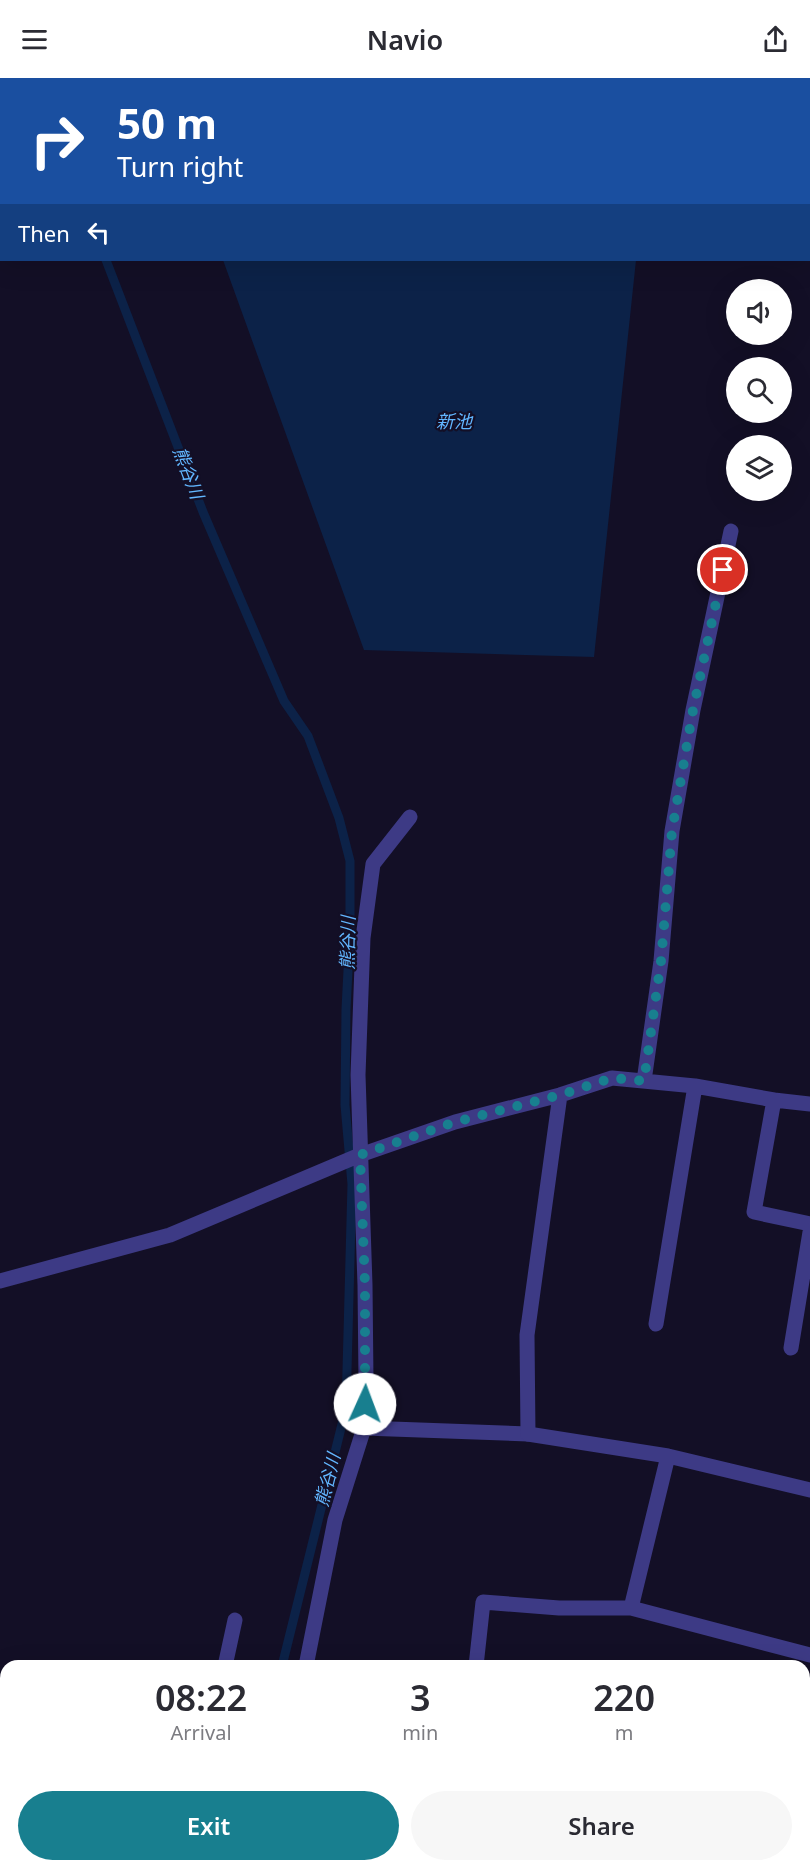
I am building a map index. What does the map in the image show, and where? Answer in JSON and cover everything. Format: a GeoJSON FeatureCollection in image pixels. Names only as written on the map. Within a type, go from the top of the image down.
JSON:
{"type":"FeatureCollection","features":[{"type":"Feature","properties":{"kind":"street"},"geometry":{"type":"LineString","coordinates":[[644,1081],[661,961],[672,831],[693,710],[731,531]]}},
{"type":"Feature","properties":{"kind":"street"},"geometry":{"type":"LineString","coordinates":[[307,1660],[334,1520],[364,1428],[365,1297],[358,1075],[363,938],[373,864],[410,817]]}},
{"type":"Feature","properties":{"kind":"street"},"geometry":{"type":"LineString","coordinates":[[0,1281],[170,1235],[360,1155],[455,1122],[560,1095],[612,1078],[695,1086],[810,1104]]}},
{"type":"Feature","properties":{"kind":"street"},"geometry":{"type":"LineString","coordinates":[[656,1324],[695,1086]]}},
{"type":"Feature","properties":{"kind":"street"},"geometry":{"type":"LineString","coordinates":[[528,1434],[527,1335],[560,1095]]}},
{"type":"Feature","properties":{"kind":"street"},"geometry":{"type":"LineString","coordinates":[[774,1100],[754,1212],[810,1224]]}},
{"type":"Feature","properties":{"kind":"street"},"geometry":{"type":"LineString","coordinates":[[791,1348],[810,1232]]}},
{"type":"Feature","properties":{"kind":"street"},"geometry":{"type":"LineString","coordinates":[[364,1428],[528,1434],[668,1456],[810,1490]]}},
{"type":"Feature","properties":{"kind":"street"},"geometry":{"type":"LineString","coordinates":[[631,1608],[668,1456]]}},
{"type":"Feature","properties":{"kind":"street"},"geometry":{"type":"LineString","coordinates":[[477,1660],[483,1602],[559,1608],[631,1608],[810,1655]]}},
{"type":"Feature","properties":{"kind":"street"},"geometry":{"type":"LineString","coordinates":[[226,1660],[235,1620]]}},
{"type":"Feature","properties":{"kind":"water","name":"新池"},"geometry":{"type":"Polygon","coordinates":[[[223,261],[636,261],[594,657],[364,650],[223,261]]]}},
{"type":"Feature","properties":{"kind":"waterway","name":"熊谷川"},"geometry":{"type":"LineString","coordinates":[[106,261],[203,512],[284,701],[308,736],[339,818],[350,861],[345,1105],[352,1184],[346,1408],[283,1660]]}},
{"type":"Feature","properties":{"kind":"route"},"geometry":{"type":"LineString","coordinates":[[365,1404],[365,1285],[360,1155],[455,1122],[560,1095],[612,1078],[644,1081],[661,961],[672,831],[693,710],[723,570]]}}]}
